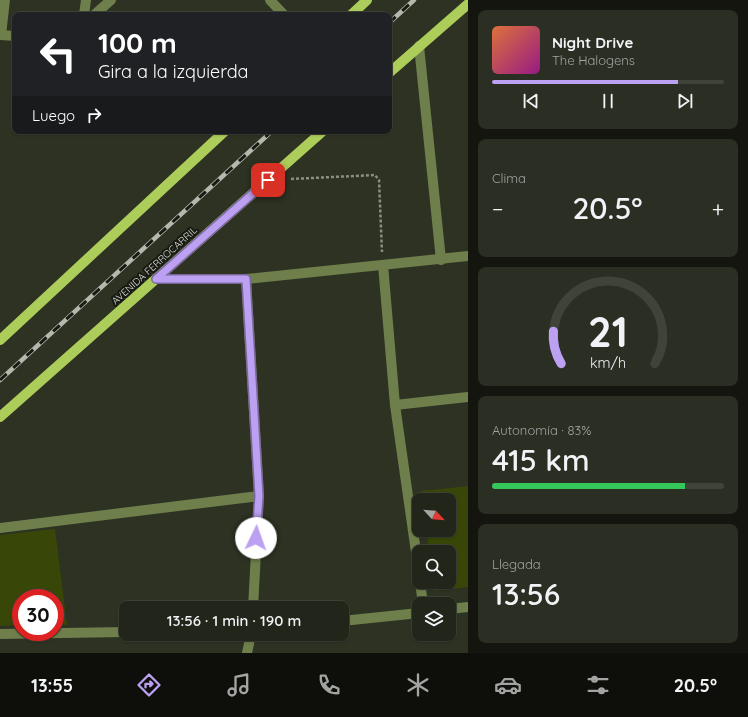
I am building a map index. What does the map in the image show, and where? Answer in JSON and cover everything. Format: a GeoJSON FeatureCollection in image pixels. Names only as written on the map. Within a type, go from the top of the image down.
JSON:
{"type":"FeatureCollection","features":[{"type":"Feature","properties":{"kind":"main road"},"geometry":{"type":"LineString","coordinates":[[353,12],[367,0]]}},
{"type":"Feature","properties":{"kind":"main road"},"geometry":{"type":"LineString","coordinates":[[392,70],[468,4]]}},
{"type":"Feature","properties":{"kind":"main road"},"geometry":{"type":"LineString","coordinates":[[0,340],[222,134]]}},
{"type":"Feature","properties":{"kind":"main road","name":"AVENIDA FERROCARRIL"},"geometry":{"type":"LineString","coordinates":[[0,417],[320,134]]}},
{"type":"Feature","properties":{"kind":"street"},"geometry":{"type":"LineString","coordinates":[[5,0],[0,35],[12,36]]}},
{"type":"Feature","properties":{"kind":"street"},"geometry":{"type":"LineString","coordinates":[[84,12],[86,0]]}},
{"type":"Feature","properties":{"kind":"street"},"geometry":{"type":"LineString","coordinates":[[97,12],[111,0]]}},
{"type":"Feature","properties":{"kind":"street"},"geometry":{"type":"LineString","coordinates":[[270,0],[281,12]]}},
{"type":"Feature","properties":{"kind":"street"},"geometry":{"type":"LineString","coordinates":[[419,46],[441,260]]}},
{"type":"Feature","properties":{"kind":"street"},"geometry":{"type":"LineString","coordinates":[[156,279],[246,279],[468,256]]}},
{"type":"Feature","properties":{"kind":"street"},"geometry":{"type":"LineString","coordinates":[[382,265],[395,405],[415,545]]}},
{"type":"Feature","properties":{"kind":"street"},"geometry":{"type":"LineString","coordinates":[[246,279],[259,496],[253,601]]}},
{"type":"Feature","properties":{"kind":"street"},"geometry":{"type":"LineString","coordinates":[[395,405],[468,397]]}},
{"type":"Feature","properties":{"kind":"street"},"geometry":{"type":"LineString","coordinates":[[0,528],[259,496]]}},
{"type":"Feature","properties":{"kind":"street"},"geometry":{"type":"LineString","coordinates":[[456,608],[468,607]]}},
{"type":"Feature","properties":{"kind":"street"},"geometry":{"type":"LineString","coordinates":[[349,620],[412,614]]}},
{"type":"Feature","properties":{"kind":"street"},"geometry":{"type":"LineString","coordinates":[[0,634],[119,632]]}},
{"type":"Feature","properties":{"kind":"street"},"geometry":{"type":"LineString","coordinates":[[247,653],[250,641]]}},
{"type":"Feature","properties":{"kind":"path"},"geometry":{"type":"LineString","coordinates":[[268,180],[375,175],[379,180],[382,265]]}},
{"type":"Feature","properties":{"kind":"green space"},"geometry":{"type":"Polygon","coordinates":[[[468,486],[468,587],[456,588],[456,545],[428,545],[428,537],[456,537],[456,493],[422,493],[422,491],[468,486]]]}},
{"type":"Feature","properties":{"kind":"green space"},"geometry":{"type":"Polygon","coordinates":[[[55,529],[62,589],[12,589],[12,625],[0,626],[0,535],[55,529]]]}},
{"type":"Feature","properties":{"kind":"green space"},"geometry":{"type":"Polygon","coordinates":[[[434,589],[451,589],[434,591],[434,589]]]}},
{"type":"Feature","properties":{"kind":"green space"},"geometry":{"type":"Polygon","coordinates":[[[64,601],[67,625],[64,625],[64,601]]]}},
{"type":"Feature","properties":{"kind":"railway"},"geometry":{"type":"LineString","coordinates":[[392,20],[414,0]]}},
{"type":"Feature","properties":{"kind":"railway"},"geometry":{"type":"LineString","coordinates":[[0,380],[269,134]]}},
{"type":"Feature","properties":{"kind":"route"},"geometry":{"type":"LineString","coordinates":[[256,538],[259,496],[246,279],[156,279],[268,180]]}}]}
